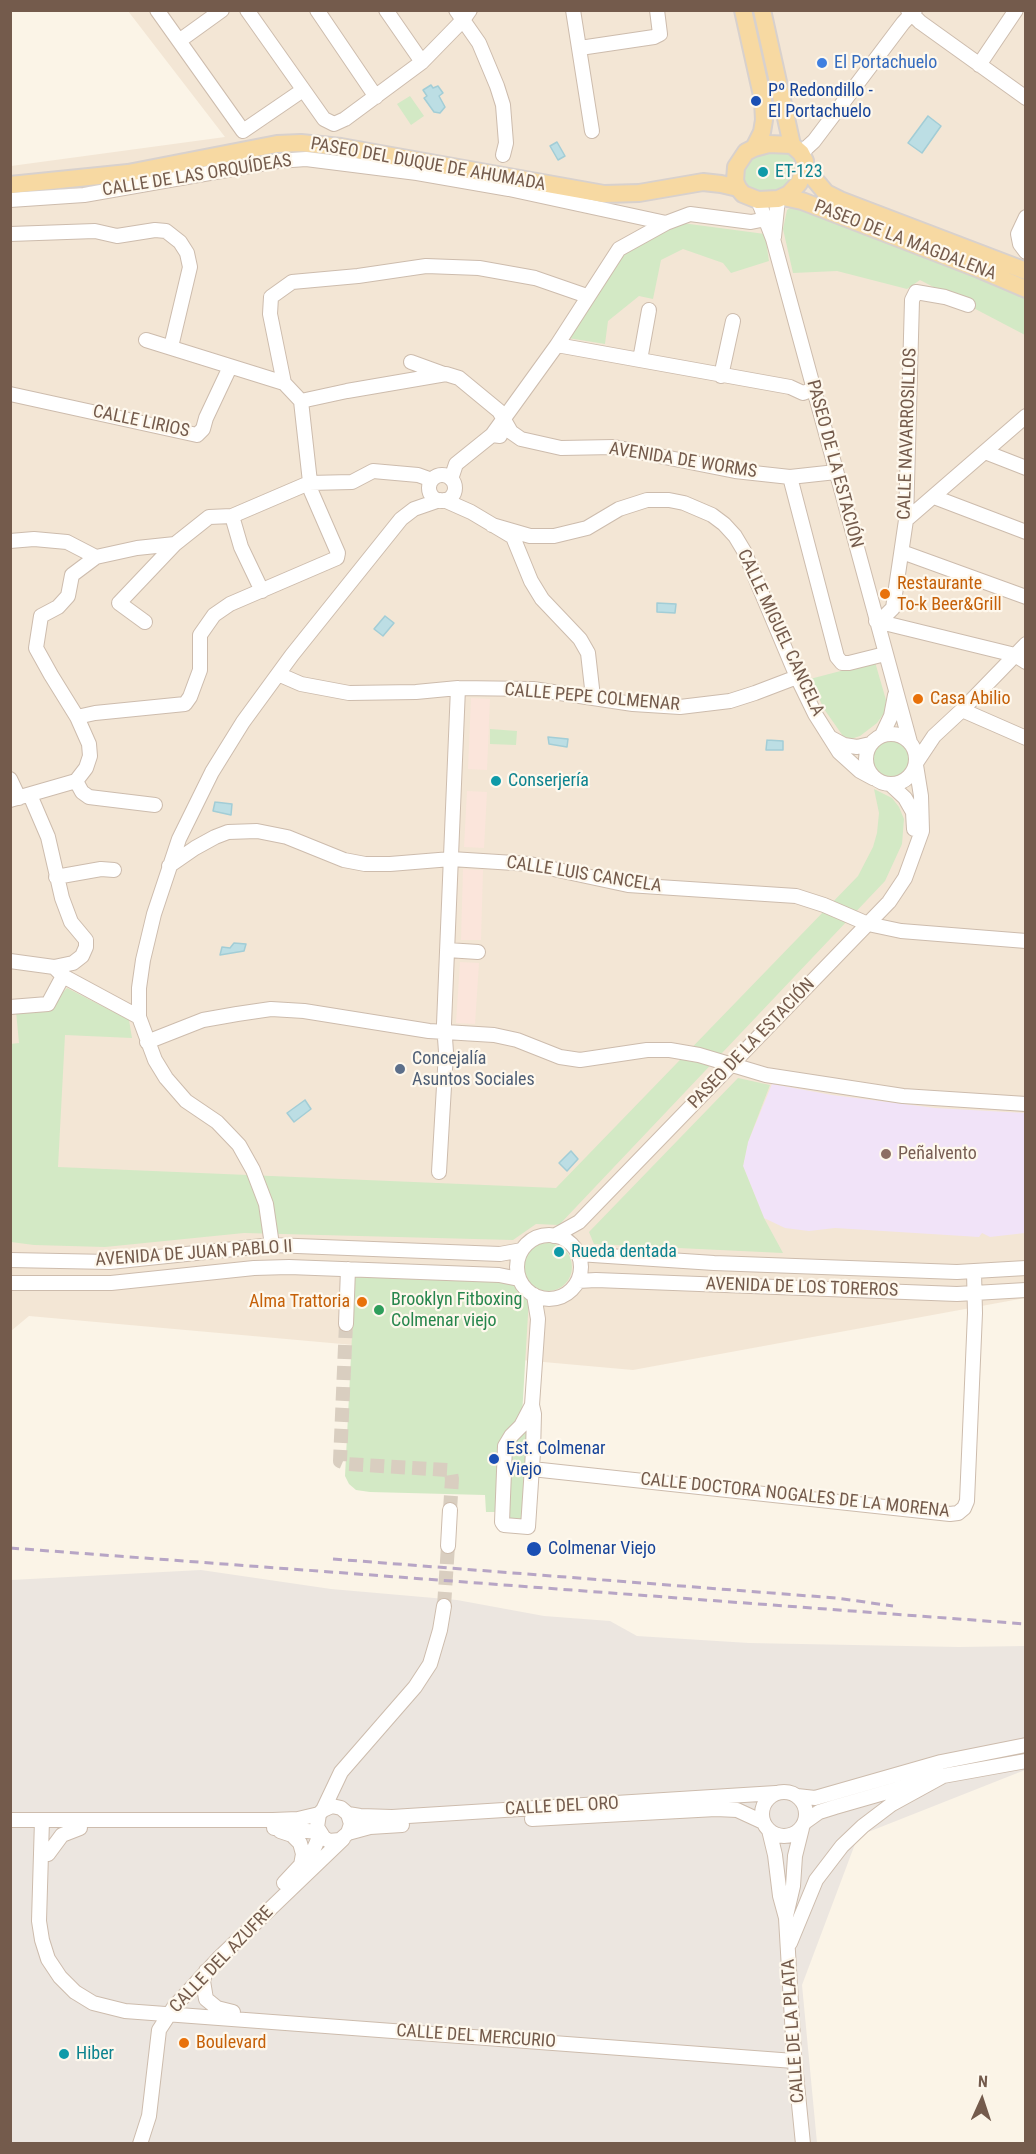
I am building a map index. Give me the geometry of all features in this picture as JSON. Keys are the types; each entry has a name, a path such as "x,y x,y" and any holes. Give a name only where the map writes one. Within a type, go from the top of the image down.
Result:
{"main road":[{"path":"743,10 763,100 765,120 754,148"},
{"path":"762,10 800,156 799,183 781,198 758,200 743,194 738,188 735,181 736,167 747,152 754,148 769,144 800,156"},
{"name":"PASEO DEL DUQUE DE AHUMADA","path":"10,184 128,173 277,144 301,143 341,147 604,194 639,193 703,183 738,188"},
{"name":"PASEO DE LA MAGDALENA","path":"800,156 826,193 840,200 1022,265"},
{"name":"PASEO DEL DUQUE DE AHUMADA","path":"703,183 736,167"},
{"name":"PASEO DE LA MAGDALENA","path":"781,198 802,201 1026,289"}],"street":[{"path":"157,10 243,131 303,90"},
{"path":"179,41 222,10"},
{"path":"247,10 324,119 334,124 345,119 422,62 463,14 479,43 497,86 502,105 506,143 503,155"},
{"path":"317,10 376,97"},
{"path":"386,10 422,62"},
{"path":"573,10 592,131"},
{"path":"580,48 654,37 660,34 657,10"},
{"path":"979,65 1016,10"},
{"path":"800,156 827,125 911,12 1026,98"},
{"name":"CALLE DE LAS ORQUÍDEAS","path":"10,200 84,195 278,161 306,159 417,173 509,189 666,223"},
{"name":"PASEO DE LA ESTACIÓN","path":"773,239 781,198"},
{"name":"PASEO DE LA ESTACIÓN","path":"758,200 773,239 798,331 801,388 824,426 911,743"},
{"path":"414,509 452,496 456,464 492,435 504,420 557,345 619,249 666,223 690,214 751,222 766,219"},
{"path":"1026,217 1018,234 1020,244 1026,252"},
{"path":"10,234 95,231 117,236 155,230 166,231 180,242 187,253 190,267 171,347"},
{"path":"284,383 270,314 271,297 292,282 358,276 426,266 479,268 535,278 587,296"},
{"name":"CALLE NAVARROSILLOS","path":"876,621 885,617 893,608 906,520 912,300 916,292 945,297 968,305"},
{"path":"640,360 649,309"},
{"path":"721,376 733,321"},
{"path":"77,717 95,713 185,704 200,670 200,635 214,615 230,604 337,558 338,553 309,483 301,401 284,383 146,340"},
{"path":"557,345 721,376 801,388"},
{"path":"411,362 459,378 499,411 511,432 521,439"},
{"name":"CALLE LIRIOS","path":"10,394 197,435 203,429 230,367"},
{"path":"301,401 446,374"},
{"path":"906,520 1026,416"},
{"name":"AVENIDA DE WORMS","path":"492,435 561,448 614,447 735,471 790,477 836,472"},
{"path":"984,452 1026,468"},
{"path":"145,622 119,603 175,544 209,517 232,516 309,483 352,482 373,471 418,475 431,485 433,496 442,500"},
{"path":"272,1245 266,1204 253,1170 239,1145 217,1122 186,1101 166,1078 147,1042 139,1017 138,998 143,960 154,914 179,839 212,772 243,722 278,674 401,519 424,500 431,485 441,475 453,483"},
{"path":"790,477 837,657 842,663 849,663 885,654"},
{"name":"CALLE MIGUEL CANCELA","path":"453,483 460,499 471,512"},
{"path":"934,497 1026,532"},
{"name":"CALLE MIGUEL CANCELA","path":"442,500 471,512 513,537 519,548"},
{"name":"CALLE MIGUEL CANCELA","path":"492,525 530,536 554,536 587,528 619,509 647,500 669,500 698,508 724,524 744,551 815,714 839,752 860,771 873,778"},
{"path":"232,516 241,547 262,591"},
{"path":"530,536 519,548 531,581 542,599 580,639 588,652 593,697"},
{"path":"10,541 34,539 67,542 96,556"},
{"path":"20,798 76,781 86,768 90,756 89,744 77,717 36,648 41,616 58,607 68,596 72,575 96,556 175,544"},
{"path":"902,552 1026,597"},
{"path":"876,621 1020,659"},
{"path":"916,764 916,756 911,743 894,733 882,735 870,744 865,758 873,778 890,784 906,780 916,764 934,735 1020,659 1026,644"},
{"name":"CALLE PEPE COLMENAR","path":"278,674 301,684 349,693 416,692 458,688 533,689 657,707 703,706 755,693 797,677"},
{"path":"439,1172 446,1052 444,1032 458,688"},
{"name":"PASEO DE LA ESTACIÓN","path":"882,735 891,716 895,688"},
{"path":"963,710 1026,738"},
{"path":"911,743 934,735"},
{"name":"CALLE MIGUEL CANCELA","path":"830,736 844,745 857,747 870,744"},
{"name":"PASEO DE LA ESTACIÓN","path":"555,1236 579,1222 889,903 905,878 922,831 921,796 916,764"},
{"path":"10,779 20,798 48,837 56,877 71,922 86,940 82,956 59,971 48,1004 10,1007"},
{"path":"76,781 82,792 89,797 155,805"},
{"name":"PASEO DE LA ESTACIÓN","path":"890,784 905,798 913,812 913,858"},
{"name":"CALLE LUIS CANCELA","path":"169,866 195,848 228,832 257,831 287,837 344,860 365,864 451,859 530,864 628,885 796,896 868,924 902,931 1026,940"},
{"path":"179,839 186,846 195,848"},
{"path":"56,877 101,869 114,870"},
{"path":"447,950 478,952"},
{"path":"10,961 59,971 139,1017"},
{"path":"120,1006 127,1005 138,998"},
{"path":"147,1042 204,1020 271,1010 304,1011 375,1024 494,1035 517,1040 560,1057 580,1060 648,1050 670,1050 699,1055 766,1075 903,1096 1026,1104"},
{"path":"576,1251 568,1242 555,1236 536,1238 522,1250 517,1261 519,1279 534,1295 548,1299 568,1293 578,1281 581,1271 576,1251 579,1222"},
{"name":"AVENIDA DE JUAN PABLO II","path":"10,1260 94,1262 272,1245 500,1254 522,1250"},
{"name":"AVENIDA DE LOS TOREROS","path":"576,1251 714,1263 974,1272 1026,1268"},
{"path":"94,1262 95,1283"},
{"name":"AVENIDA DE JUAN PABLO II","path":"10,1283 95,1283 254,1268 499,1275 519,1279"},
{"path":"346,1324 348,1269"},
{"name":"CALLE DOCTORA NOGALES DE LA MORENA","path":"532,1469 950,1514 958,1513 967,1501 974,1272"},
{"name":"AVENIDA DE LOS TOREROS","path":"578,1281 975,1294 1026,1290"},
{"path":"532,1405 505,1446 502,1522 504,1525 528,1527 534,1414 532,1405 538,1319 534,1295"},
{"path":"538,1319 548,1299"},
{"path":"503,1497 509,1504 519,1506 530,1499"},
{"path":"448,1546 450,1510"},
{"path":"332,1811 332,1790 341,1772 415,1687 430,1664 444,1606"},
{"path":"797,1796 814,1798 941,1762 1026,1745"},
{"path":"803,1825 805,1805 791,1792 776,1793 765,1802 762,1808 766,1826 774,1834 786,1836 792,1835 827,1810 944,1776 1026,1761"},
{"path":"788,1947 816,1880 842,1846 863,1826 892,1804 944,1776"},
{"name":"CALLE DEL ORO","path":"10,1828 45,1824 298,1819 332,1811 392,1817 776,1793"},
{"name":"CALLE DEL ORO","path":"346,1835 370,1827 716,1809 737,1810 766,1826"},
{"path":"332,1811 351,1824 346,1835 340,1840 329,1840 319,1833 316,1823 332,1811"},
{"name":"CALLE DEL ORO","path":"10,1820 80,1828 273,1828 319,1833"},
{"path":"45,1824 48,1854 47,1920 49,1938 55,1956 80,1986 96,1996 115,2002 166,2010"},
{"path":"45,1824 39,1921 48,1959 60,1977 75,1992 93,2003 114,2010 166,2010"},
{"name":"CALLE DE LA PLATA","path":"786,1918 793,1886 795,1856 803,1825"},
{"name":"CALLE DE LA PLATA","path":"766,1826 775,1855 780,1896 786,1918 794,2058 803,2144"},
{"path":"48,1854 62,1835 80,1828"},
{"path":"273,1828 292,1835 300,1843 303,1854 301,1865"},
{"name":"CALLE DEL AZUFRE","path":"132,2144 142,2115 150,2028 312,1853 319,1833"},
{"name":"CALLE DEL AZUFRE","path":"140,2144 149,2116 159,2030 166,2010 346,1835"},
{"path":"206,1971 203,1981 206,1999 217,2008 233,2012"},
{"name":"CALLE DEL MERCURIO","path":"166,2010 233,2012 794,2058"},
{"name":"CALLE DEL MERCURIO","path":"166,2010 794,2058"}],"shaded area":[{"path":"128,11 1025,11 1025,1298 633,1370 29,1316 11,1331 11,166 225,137"},
{"path":"471,698 490,699 487,770 468,769"},
{"path":"467,791 487,792 484,848 464,847"},
{"path":"463,869 483,870 481,940 461,940"},
{"path":"460,962 479,963 475,1024 456,1023"},
{"name":"Peñalvento","path":"772,1084 832,1095 935,1108 1025,1113 1025,1233 990,1237 982,1233 979,1237 835,1228 809,1231 785,1228 764,1218 743,1166 748,1142"},
{"path":"201,1570 331,1589 457,1600 544,1616 610,1621 637,1636 749,1643 1025,1646 1025,1770 858,1836 802,1985 817,2143 11,2144 11,1580"}],"green space":[{"path":"747,11 754,11 778,115 770,116"},
{"path":"410,96 424,116 411,125 397,104"},
{"path":"766,152 791,155 796,166 795,176 787,185 776,191 751,191 744,183 742,171 752,157"},
{"path":"794,206 1025,296 1025,335 920,280 907,289 837,271 793,273 783,229 787,210"},
{"path":"682,223 765,234 769,261 731,273 723,263 683,249 661,260 653,299 639,296 608,321 605,344 568,338 622,255"},
{"path":"875,662 886,700 884,713 877,723 860,736 851,739 843,736 824,709 810,679"},
{"path":"490,729 517,731 516,745 490,744"},
{"path":"891,739 905,744 910,758 905,772 891,777 877,772 872,758 877,744"},
{"path":"874,789 892,798 904,819 902,844 885,881 559,1225 536,1224 513,1240 244,1233 105,1247 11,1242 10,1044 19,1043 16,1011 47,1009 67,988 129,1020 132,1038 65,1035 58,1167 556,1188 858,876 873,847 877,833 879,813"},
{"path":"738,1078 770,1085 748,1142 743,1166 764,1218 783,1253 594,1244 589,1232"},
{"path":"543,1243 553,1243 565,1250 572,1262 572,1272 565,1284 553,1291 543,1291 528,1280 524,1272 524,1262 535,1247"},
{"path":"355,1276 512,1282 529,1298 522,1415 517,1422 498,1512 486,1512 485,1495 370,1492 356,1490 349,1484 345,1476"},
{"path":"530,1416 524,1522 512,1521 506,1514 507,1467 513,1443"}],"water":[{"path":"431,85 433,88 438,86 443,93 439,96 445,107 440,113 434,112 424,98 427,96 423,90"},
{"path":"928,116 941,126 922,153 908,143"},
{"path":"557,142 565,156 558,160 550,146"},
{"path":"657,603 676,604 675,613 657,612"},
{"path":"385,616 394,623 383,636 374,629"},
{"path":"548,737 568,739 567,747 549,744"},
{"path":"767,740 783,741 783,750 766,750"},
{"path":"215,802 232,804 231,815 213,811"},
{"path":"234,943 246,944 244,951 220,955 222,947 230,948"},
{"path":"305,1100 311,1109 294,1122 287,1113"},
{"path":"571,1151 578,1159 567,1171 559,1163"}],"tunnel":[{"path":"346,1324 340,1461 347,1464 448,1470 452,1479 450,1510"},
{"path":"444,1606 448,1546"}],"railway":[{"path":"10,1548 1026,1624"},
{"path":"333,1559 836,1598 893,1606"}],"place":[{"name":"El Portachuelo","path":"822,63"},
{"name":"Pº Redondillo - El Portachuelo","path":"756,101"},
{"name":"ET-123","path":"763,172"},
{"name":"Restaurante To-k Beer&Grill","path":"885,594"},
{"name":"Casa Abilio","path":"918,699"},
{"name":"Conserjería","path":"496,781"},
{"name":"Concejalía Asuntos Sociales","path":"400,1069"},
{"name":"Peñalvento","path":"886,1154"},
{"name":"Rueda dentada","path":"559,1252"},
{"name":"Alma Trattoria","path":"362,1302"},
{"name":"Brooklyn Fitboxing Colmenar viejo","path":"379,1310"},
{"name":"Est. Colmenar Viejo","path":"494,1459"},
{"name":"Colmenar Viejo","path":"534,1549"},
{"name":"Boulevard","path":"184,2043"},
{"name":"Hiber","path":"64,2054"}]}
